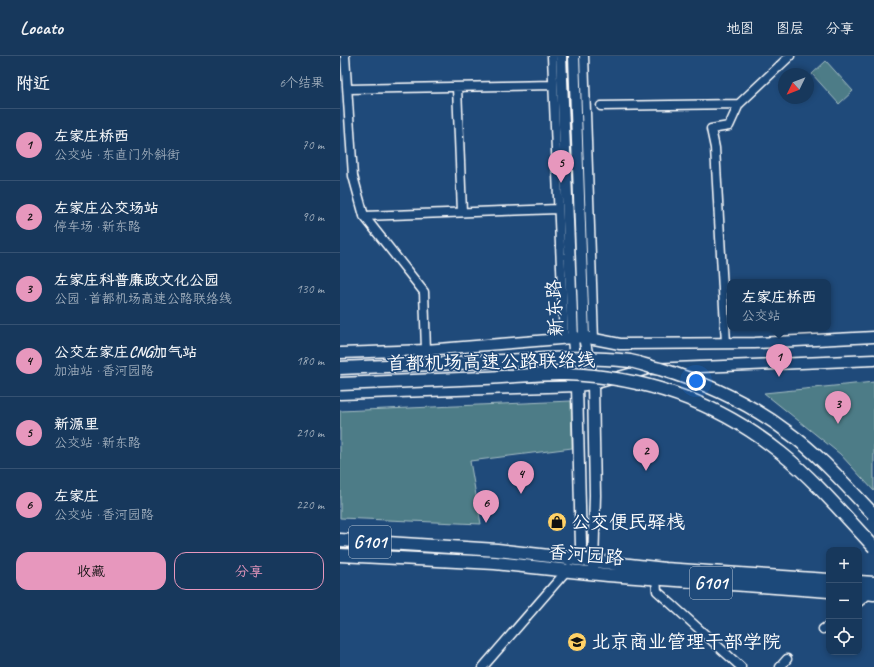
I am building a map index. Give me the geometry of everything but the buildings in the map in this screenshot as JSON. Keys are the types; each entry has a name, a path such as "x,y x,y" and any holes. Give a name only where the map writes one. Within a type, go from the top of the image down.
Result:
{"highway":[{"name":"首都机场高速公路联络线","path":"340,368 558,358 595,358 632,362 673,373 712,388 741,402 790,433 814,453 874,515"},
{"name":"首都机场高速公路联络线","path":"340,384 565,374 617,379 652,385 691,399 723,415 781,453 807,477 874,547"},
{"name":"香河园路","path":"340,540 496,550 665,569 826,580"},
{"name":"香河园路","path":"340,555 495,563 592,574 826,590"},
{"path":"860,583 869,591"}],"main road":[{"name":"新东路","path":"561,56 568,338 577,386 581,546 578,559"},
{"name":"新东路","path":"574,56 589,338 593,384"},
{"path":"340,353 426,350 568,338 589,338 620,344 726,343 874,337"},
{"path":"340,394 577,386 593,384 648,369 874,360"},
{"path":"592,574 595,495 593,384"}],"street":[{"path":"345,56 352,176 364,216 424,292 426,350"},
{"path":"552,56 558,208 568,338"},
{"path":"584,56 589,338"},
{"path":"726,343 715,148 711,129 729,126 739,104 790,56"},
{"path":"348,92 553,88"},
{"path":"457,90 462,212"},
{"path":"601,106 739,104"},
{"path":"364,216 558,208"},
{"path":"483,667 565,571 578,559"},
{"path":"656,579 657,591 741,667"},
{"path":"862,599 869,591"},
{"path":"780,667 787,659"}],"green space":[{"path":"826,61 853,91 839,104 814,76 814,72"},
{"path":"874,382 874,491 840,454 764,393"},
{"path":"571,401 572,448 470,461 481,524 340,518 340,411"}],"place":[{"name":"新源里","path":"561,183"},
{"name":"左家庄桥西","path":"779,377"},
{"name":"左家庄科普廉政文化公园","path":"838,424"},
{"name":"左家庄公交场站","path":"646,471"},
{"name":"公交左家庄CNG加气站","path":"521,494"},
{"name":"公交便民驿栈","path":"557,522"},
{"name":"左家庄","path":"486,523"},
{"name":"北京商业管理干部学院","path":"577,642"}]}
